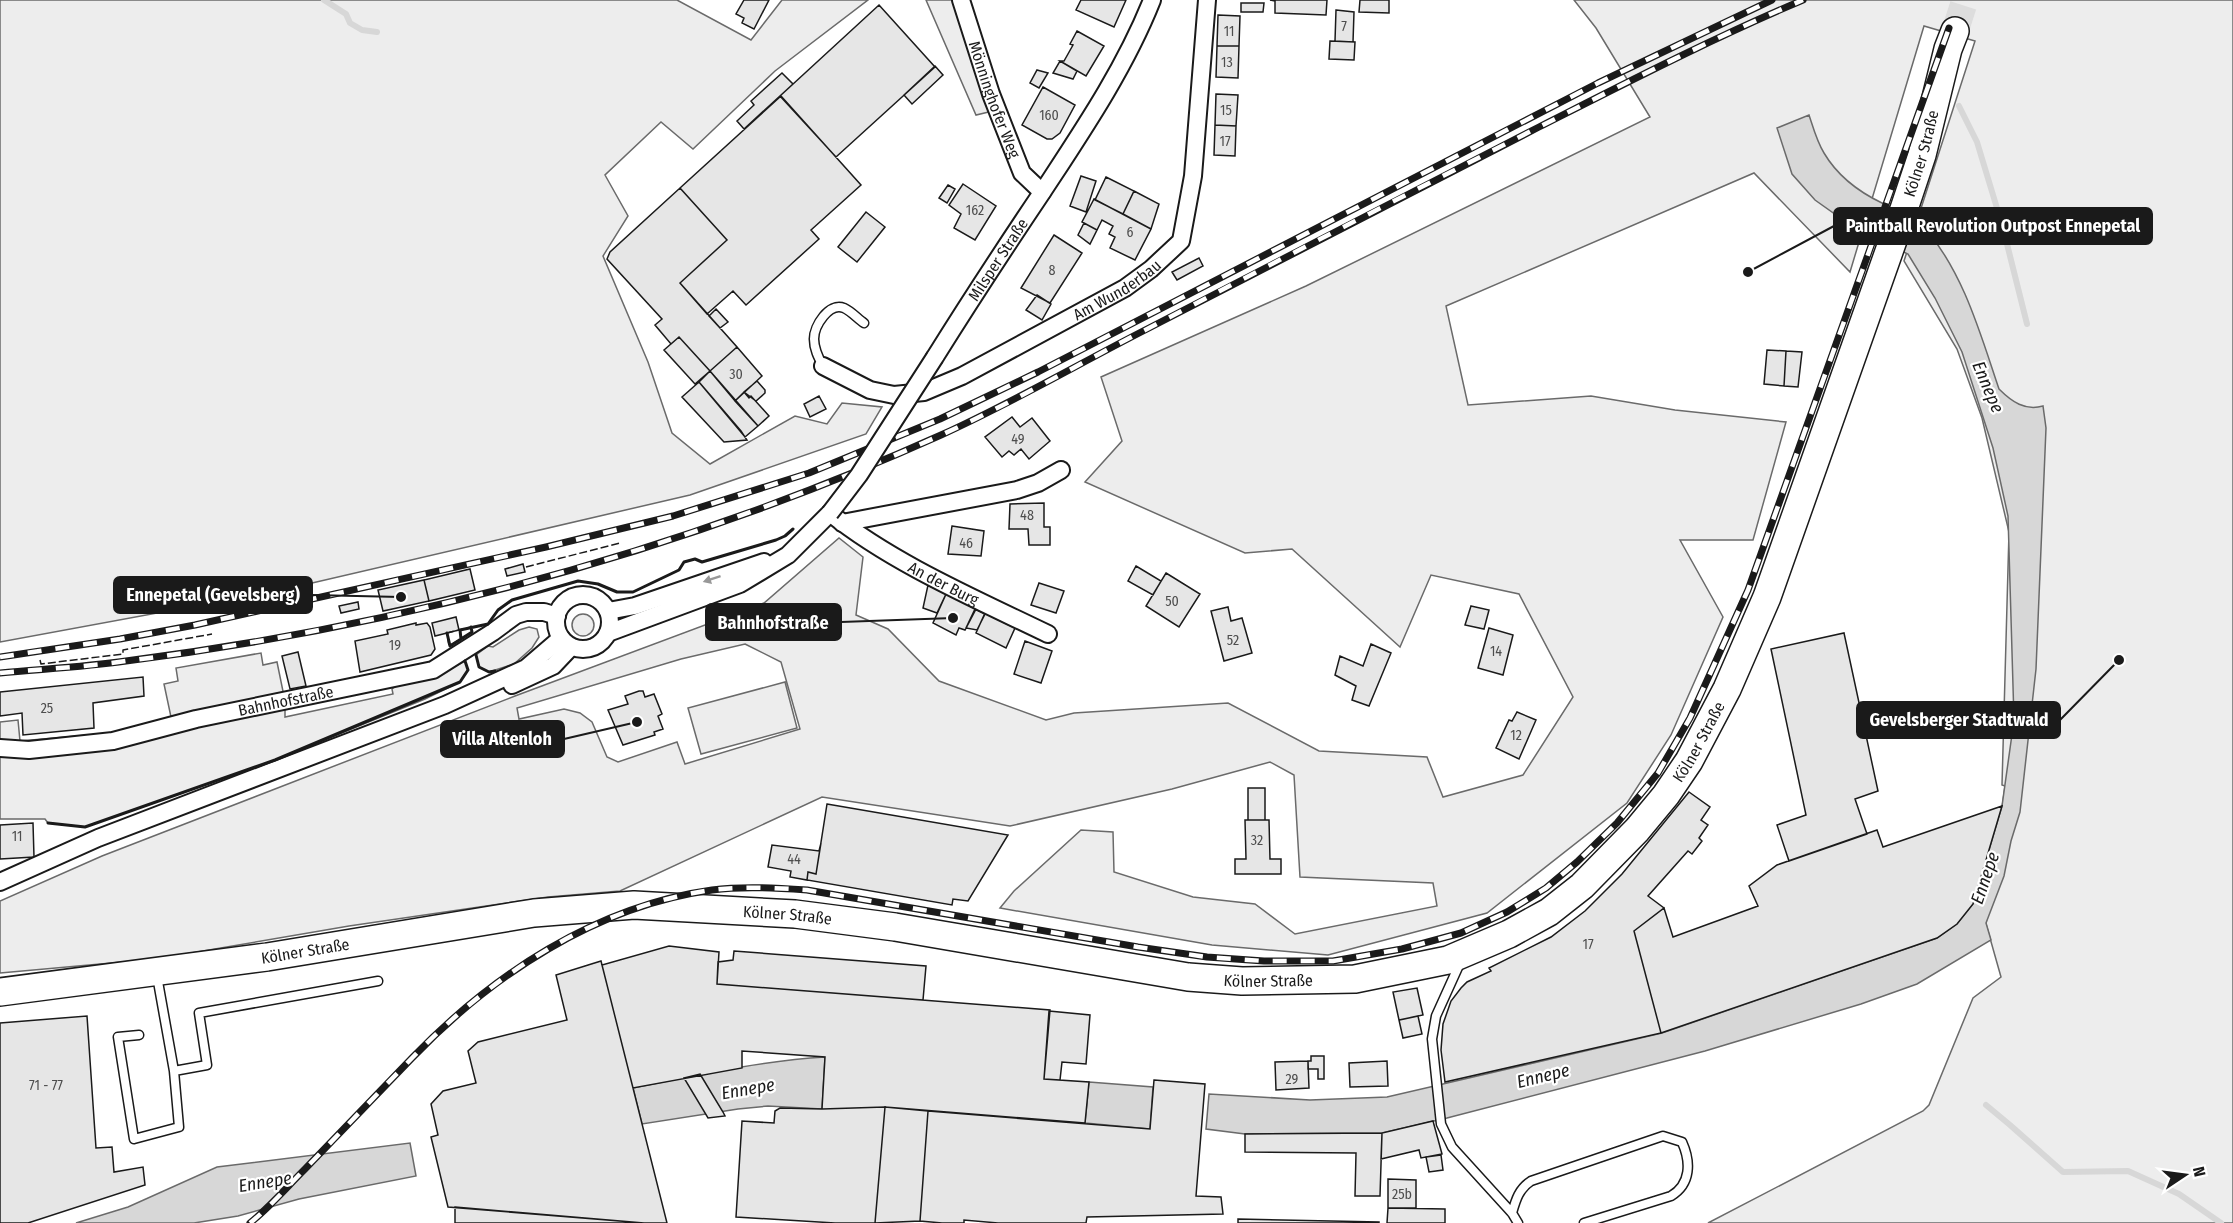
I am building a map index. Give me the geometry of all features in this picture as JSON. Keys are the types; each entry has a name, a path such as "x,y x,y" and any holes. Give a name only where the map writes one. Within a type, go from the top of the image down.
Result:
{"main road":[{"name":"Kölner Straße","path":"0,992 267,957 534,913 634,905 795,914 895,927 1188,977 1242,981 1355,980 1448,960 1509,934 1549,912 1582,886 1644,821 1666,795 1689,761 1727,689 1767,597 1904,209 1922,155 1948,49 1955,31"}],"street":[{"name":"Mönninghofer Weg","path":"961,0 991,94 1022,173 1042,192"},
{"name":"Milsper Straße","path":"836,518 859,475 934,357 1085,127 1120,67 1152,0"},
{"name":"Am Wunderbau","path":"823,366 870,390 894,395 924,392 963,376 1125,288 1151,269 1181,241 1193,176 1207,0"},
{"path":"608,633 740,584 788,555 836,518 1017,490 1038,483 1061,470"},
{"name":"An der Burg","path":"836,518 891,553 940,580 1048,634"},
{"path":"608,611 635,606 788,555"},
{"path":"581,595 597,599 608,611 610,626 608,633 603,640 588,649 566,643 556,624 557,616 565,602 581,595"},
{"name":"Bahnhofstraße","path":"0,748 29,750 113,741 196,719 433,670 516,615 526,612 544,612 557,616"},
{"path":"1,879 98,838 404,723 526,668 566,643"}],"lane":[{"path":"823,366 816,351 814,337 818,323 830,310 837,307 844,308 864,323"},
{"path":"1463,954 1436,1016 1432,1039 1441,1124 1452,1147 1512,1213 1518,1223"},
{"path":"139,1035 118,1037 134,1139 180,1126 174,1071 156,973"},
{"path":"174,1071 207,1065 199,1013 378,981"},
{"path":"1512,1213 1522,1186 1530,1180 1663,1136 1682,1142 1686,1152 1688,1178 1681,1190 1671,1196 1584,1223"}],"shaded area":[{"path":"0,0 677,0 751,40 782,0 868,0 775,71 693,149 661,122 605,175 628,216 603,256 648,362 672,433 710,464 795,416 827,424 842,403 882,407 866,434 690,495 282,590 0,642"},
{"path":"926,0 955,0 997,110 976,115"},
{"path":"1574,0 2233,0 2233,1223 1708,1223 1923,1111 1929,1105 1973,998 2001,977 1986,924 2005,786 2002,785 2009,532 1982,418 1957,349 1904,261 1975,41 1924,26 1850,272 1754,173 1446,306 1468,405 1591,396 1675,410 1786,422 1753,540 1680,540 1723,617 1671,735 1627,803 1487,913 1328,955 1212,945 1000,908 1014,891 1081,830 1113,832 1114,872 1193,897 1255,904 1295,934 1437,906 1433,883 1300,877 1294,775 1270,762 1172,789 1010,826 822,797 620,891 548,897 349,926 156,959 0,973 0,901 102,856 515,696 764,603 839,538 863,557 856,615 888,629 939,681 1046,720 1074,713 1228,703 1319,751 1427,757 1443,797 1523,775 1573,697 1519,594 1431,575 1400,647 1292,549 1245,553 1085,482 1122,441 1101,377 1306,286 1650,117 1596,28","holes":["745,644 781,662 800,729 685,764 677,742 618,762 607,757 592,722 580,713 564,709 519,719 517,708 681,659"]},
{"path":"583,614 591,617 594,625 591,633 583,636 575,633 572,625 575,617"},
{"path":"529,627 537,629 539,637 532,648 514,664 489,672 479,667 476,655 488,646 493,647 519,630"},
{"path":"261,653 263,665 277,662 285,701 285,717 393,694 392,689 396,686 435,677 465,661 468,670 460,682 425,699 275,760 85,827 48,823 45,819 0,819 0,722 18,720 20,741 111,733 171,717 164,684 178,681 176,668"},
{"path":"785,682 797,728 701,754 688,708"}],"water":[{"name":"Ennepe","path":"1809,115 1822,149 1842,176 1865,194 1916,220 1939,246 1961,284 1999,389 2019,404 2030,407 2043,406 2046,428 2036,669 2020,812 2004,876 1986,923 1991,940 1917,984 1861,1004 1705,1051 1447,1118 1382,1133 1245,1134 1206,1129 1209,1094 1310,1100 1387,1097 1662,1033 1937,938 1957,924 1973,904 2002,806 2014,720 2008,516 1993,448 1962,352 1935,298 1908,254 1856,229 1815,200 1792,174 1777,128"},
{"name":"Ennepe","path":"825,1057 822,1109 768,1106 642,1124 633,1088 753,1065"},
{"path":"1089,1082 1153,1087 1150,1129 1085,1123"},
{"name":"Ennepe","path":"410,1143 416,1176 299,1199 238,1216 194,1223 76,1223 128,1207 217,1167"}],"building":[{"path":"744,0 769,0 754,29 742,23 744,18 736,14"},
{"path":"1081,0 1126,0 1114,27 1076,10"},
{"path":"1270,0 1327,0 1326,15 1275,13 1275,1"},
{"path":"1360,0 1389,0 1389,13 1359,12"},
{"path":"1241,3 1264,3 1263,12 1241,12"},
{"path":"879,5 935,67 836,157 780,96"},
{"path":"1336,10 1354,12 1353,42 1335,41"},
{"path":"1218,15 1240,16 1239,46 1217,46"},
{"path":"1077,31 1104,46 1086,76 1060,61 1064,61 1073,45 1070,44"},
{"path":"1330,41 1355,42 1354,60 1329,59"},
{"path":"1217,46 1239,46 1238,78 1216,77"},
{"path":"1060,61 1077,71 1073,79 1053,73"},
{"path":"935,66 943,75 912,104 904,95"},
{"path":"1037,70 1048,73 1039,88 1030,83"},
{"path":"782,73 793,84 744,129 737,121 754,105 751,101"},
{"path":"1043,87 1075,105 1060,133 1052,139 1047,139 1022,125"},
{"path":"1216,94 1238,95 1236,126 1215,125"},
{"path":"781,96 861,185 811,230 819,239 746,305 733,291 707,314 680,283 727,240 680,188"},
{"path":"1215,125 1236,126 1235,156 1214,155"},
{"path":"1081,176 1096,181 1086,212 1070,206"},
{"path":"1106,177 1134,191 1123,214 1095,200"},
{"path":"963,184 996,206 975,240 954,228 961,214 949,205"},
{"path":"948,185 955,189 947,203 939,198"},
{"path":"680,188 727,240 680,283 737,347 710,371 679,337 671,344 655,325 662,319 607,259 610,252"},
{"path":"1134,191 1159,204 1151,229 1123,214"},
{"path":"1094,199 1151,229 1135,260 1110,248 1115,237 1109,234 1113,226 1102,220 1097,230 1082,222"},
{"path":"866,212 885,227 857,262 838,247"},
{"path":"1084,223 1097,230 1090,244 1078,235"},
{"path":"1054,235 1082,253 1050,303 1021,288"},
{"path":"1199,258 1203,266 1177,280 1172,272"},
{"path":"1037,295 1051,304 1042,320 1026,310"},
{"path":"716,309 728,322 720,328 709,316"},
{"path":"679,337 710,371 695,384 664,350"},
{"path":"737,347 762,376 735,401 710,371"},
{"path":"1767,350 1786,351 1784,386 1764,384"},
{"path":"1786,351 1802,352 1798,387 1784,386"},
{"path":"710,371 758,426 745,437 699,382"},
{"path":"757,381 765,393 756,401 744,392"},
{"path":"699,382 747,440 724,442 682,397"},
{"path":"744,392 749,398 751,396 769,416 758,426 735,401"},
{"path":"819,396 826,409 810,417 804,404"},
{"path":"1012,417 1020,427 1032,418 1050,441 1029,459 1021,449 1014,455 1009,451 1002,457 985,437"},
{"path":"1044,503 1044,527 1050,527 1050,545 1029,545 1028,529 1009,529 1010,504"},
{"path":"952,526 984,531 981,556 948,554"},
{"path":"523,564 525,572 507,576 505,569"},
{"path":"1136,566 1161,581 1153,595 1128,581"},
{"path":"470,569 475,590 429,601 424,580"},
{"path":"1166,573 1200,594 1179,627 1146,606"},
{"path":"424,580 429,601 383,611 378,590"},
{"path":"1039,583 1064,591 1056,613 1031,605"},
{"path":"928,585 946,594 937,613 923,608"},
{"path":"947,592 977,607 965,630 959,628 956,635 933,623"},
{"path":"358,602 359,609 341,613 339,606"},
{"path":"1471,606 1489,610 1484,629 1465,625"},
{"path":"1228,607 1231,621 1242,618 1252,653 1224,661 1211,611"},
{"path":"975,609 985,614 977,630 966,628"},
{"path":"985,613 1015,628 1006,648 976,633"},
{"path":"456,617 459,630 435,636 432,623"},
{"path":"416,623 416,625 427,623 430,627 435,649 431,655 360,672 355,641 388,634 387,630"},
{"path":"1489,628 1513,635 1503,675 1478,668"},
{"path":"1844,633 1878,791 1855,799 1867,834 1789,861 1777,825 1806,815 1771,649"},
{"path":"1025,641 1052,651 1041,683 1014,674"},
{"path":"1371,644 1391,653 1369,706 1352,700 1356,686 1335,675 1340,656 1363,666"},
{"path":"298,652 306,686 290,689 282,656"},
{"path":"143,677 144,696 93,703 94,728 23,735 22,713 0,716 0,692"},
{"path":"643,691 645,697 654,694 662,714 658,716 663,729 654,732 655,735 623,745 608,710 628,704 625,696"},
{"path":"1517,712 1536,720 1519,759 1496,748 1509,720 1512,721"},
{"path":"1248,788 1265,788 1265,820 1248,820"},
{"path":"1689,792 1710,807 1701,820 1708,825 1699,838 1702,841 1692,854 1688,851 1648,896 1664,908 1634,931 1661,1033 1445,1082 1441,1050 1443,1024 1451,1001 1461,988 1467,982 1491,971 1489,968 1551,937 1585,911 1622,874"},
{"path":"827,804 1008,835 968,901 953,899 952,905 807,880 808,872 816,874"},
{"path":"2002,806 1973,904 1957,924 1937,938 1661,1033 1634,931 1664,908 1673,937 1758,906 1749,886 1777,865 1877,830 1883,847"},
{"path":"1245,820 1269,820 1270,859 1281,859 1281,874 1235,874 1235,859 1246,859"},
{"path":"33,823 34,857 0,859 0,825"},
{"path":"821,843 816,874 808,872 807,880 790,877 791,871 768,867 772,845 819,851"},
{"path":"669,946 719,952 717,984 1050,1010 1044,1079 1089,1082 1085,1123 885,1107 822,1109 825,1057 742,1051 742,1068 633,1088 602,965"},
{"path":"734,951 926,966 923,1000 717,984 718,962 733,960"},
{"path":"601,961 667,1223 448,1207 431,1137 438,1135 431,1104 443,1091 476,1083 468,1051 478,1042 567,1020 556,975"},
{"path":"1417,988 1423,1015 1399,1020 1393,992"},
{"path":"1049,1011 1090,1015 1086,1064 1062,1062 1060,1080 1044,1079"},
{"path":"87,1016 96,1148 112,1147 114,1172 143,1167 145,1185 28,1223 0,1223 0,1023"},
{"path":"1418,1016 1422,1034 1403,1038 1399,1020"},
{"path":"1311,1056 1324,1056 1324,1079 1318,1079 1318,1069 1308,1069"},
{"path":"1308,1061 1309,1088 1276,1090 1275,1062"},
{"path":"1387,1061 1388,1086 1350,1087 1349,1063"},
{"path":"700,1074 725,1116 708,1118 684,1078"},
{"path":"1154,1080 1205,1084 1196,1196 1221,1197 1223,1214 1087,1217 1086,1223 920,1221 928,1111 1150,1129"},
{"path":"885,1107 875,1223 736,1217 742,1121 774,1123 775,1111 780,1108"},
{"path":"885,1107 928,1111 920,1221 875,1223"},
{"path":"1433,1121 1442,1154 1421,1158 1419,1150 1381,1159 1382,1133"},
{"path":"1382,1133 1380,1196 1355,1196 1356,1153 1245,1152 1245,1134"},
{"path":"1441,1155 1443,1170 1429,1172 1426,1157"},
{"path":"1388,1179 1416,1180 1416,1208 1388,1208"},
{"path":"455,1207 644,1223 455,1223"},
{"path":"1388,1208 1445,1209 1445,1223 1387,1223"},
{"path":"1238,1219 1379,1222 1379,1223 1238,1223"}],"waterway":[{"path":"324,0 346,14 350,23 362,30 377,32"},
{"path":"1959,106 1977,142 2003,228 2027,324"},
{"path":"1986,1105 2063,1172 2128,1171 2179,1194 2221,1223"}],"tunnel":[{"path":"1955,31 1965,0"}],"railway":[{"path":"0,657 195,625 546,547 673,516 809,473 940,419 1038,372 1598,83 1772,0"},
{"path":"0,673 126,661 231,646 336,627 542,578 644,548 744,514 843,477 967,423 1604,94 1703,45 1803,0"},
{"path":"250,1223 412,1058 476,999 548,949 587,928 627,911 669,898 736,888 807,890 1207,957 1264,961 1333,961 1402,949 1461,933 1507,912 1546,888 1617,823 1658,773 1690,718 1748,590 1949,28"}],"fence":[{"path":"526,567 620,543"},
{"path":"471,627 472,632 449,646 447,633 471,627"},
{"path":"40,660 41,664 123,654 123,650 212,634"}],"wall":[{"path":"471,627 472,632 461,639 460,630 488,624 498,610 512,600 578,581 598,584 617,592 633,592 679,570 684,562 695,559 702,562 776,540 793,529"},
{"path":"447,633 450,646 461,639"},
{"path":"476,655 479,667 489,672 495,671"},
{"path":"48,823 85,827 275,760 460,682 468,670 465,661"}],"place":[{"name":"Paintball Revolution Outpost Ennepetal","path":"1748,272"},
{"name":"Ennepetal (Gevelsberg)","path":"401,597"},
{"name":"Bahnhofstraße","path":"953,618"},
{"name":"Gevelsberger Stadtwald","path":"2119,660"},
{"name":"Villa Altenloh","path":"637,722"}]}
